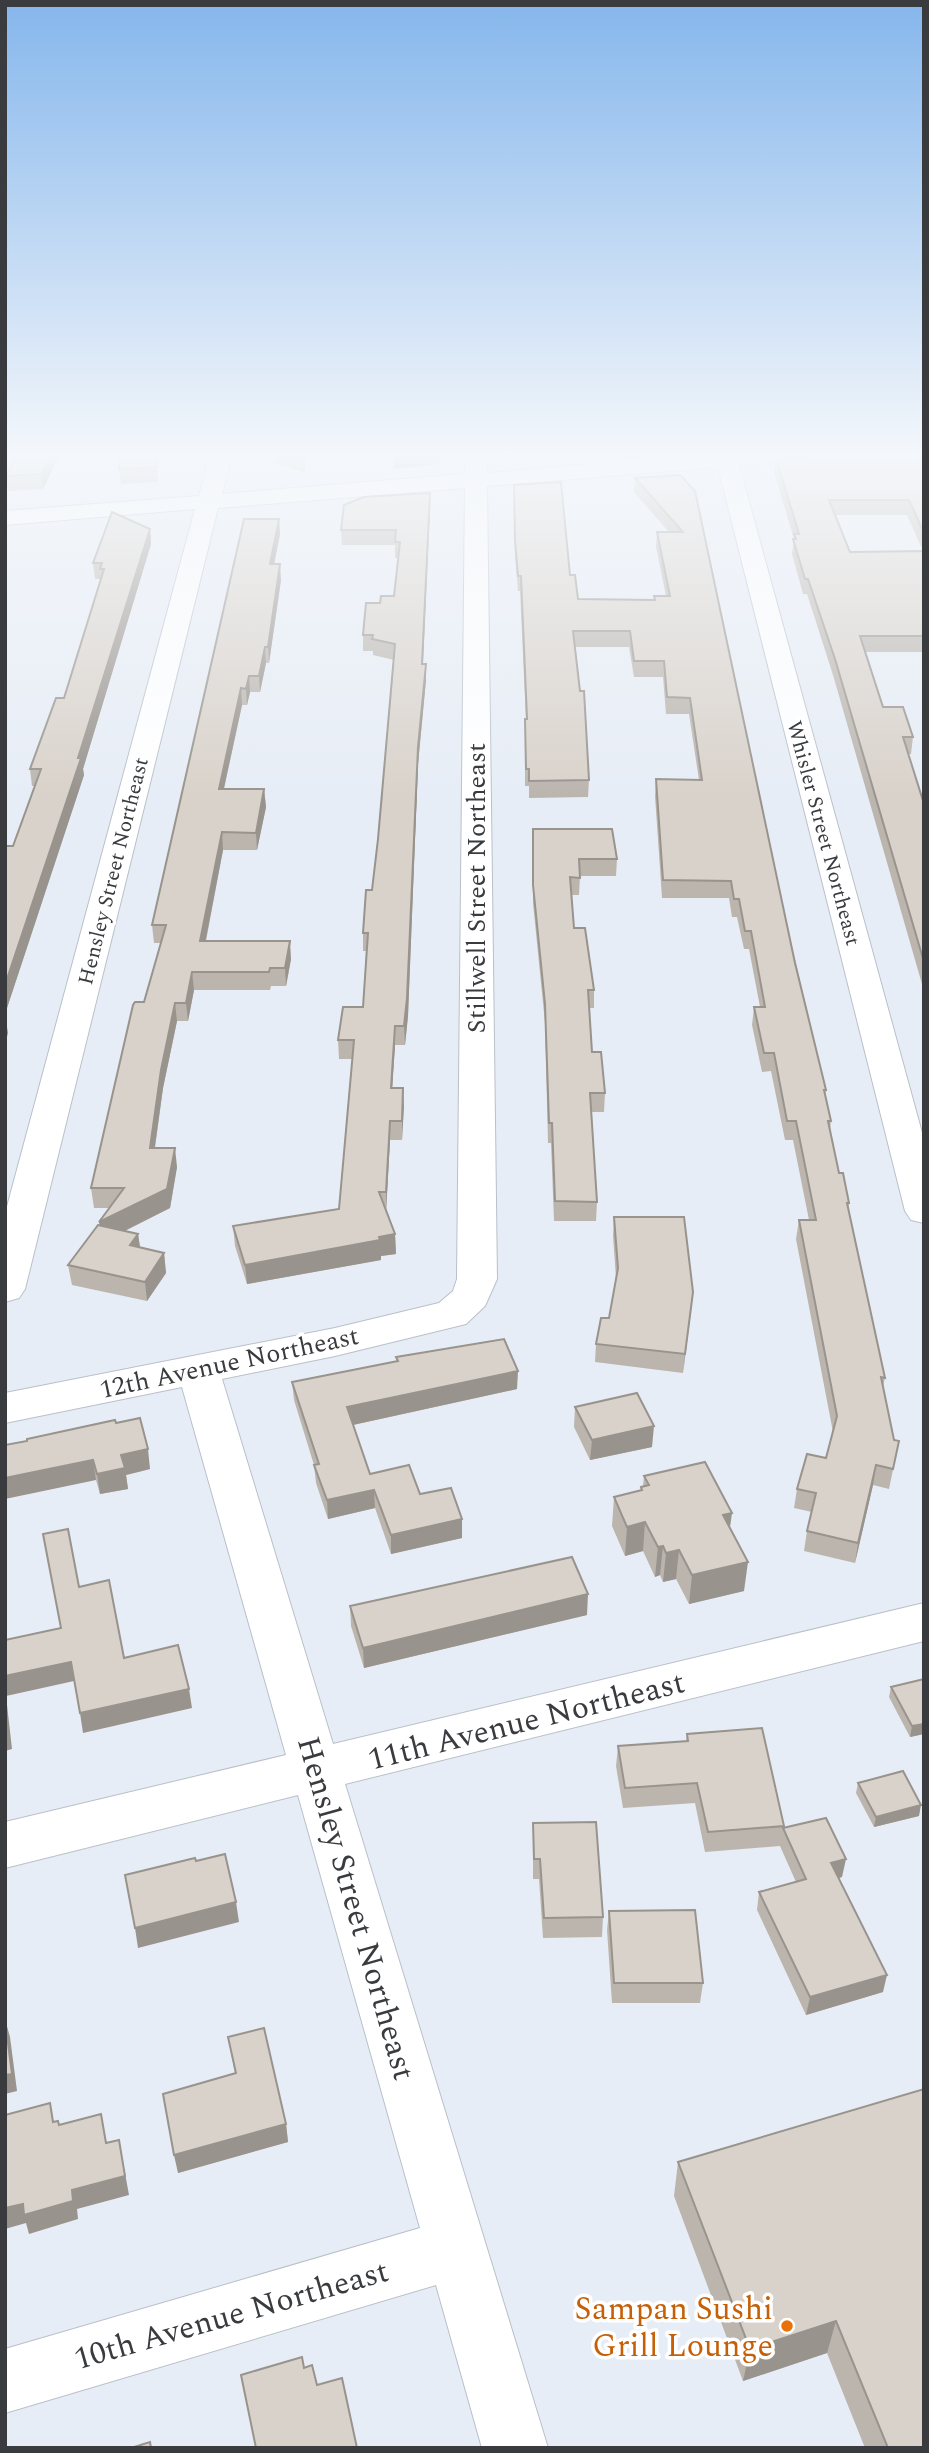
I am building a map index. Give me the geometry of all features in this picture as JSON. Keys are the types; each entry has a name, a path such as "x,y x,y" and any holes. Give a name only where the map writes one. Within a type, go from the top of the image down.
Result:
{"street":[{"name":"Hensley Street Northeast","path":"5,1289 191,568"},
{"name":"Stillwell Street Northeast","path":"453,1314 471,1297 477,1279 476,568"},
{"name":"Whisler Street Northeast","path":"755,568 924,1211"},
{"name":"12th Avenue Northeast","path":"5,1408 335,1342 453,1314"},
{"name":"Hensley Street Northeast","path":"198,1369 515,2448"},
{"name":"11th Avenue Northeast","path":"5,1845 924,1622"},
{"name":"10th Avenue Northeast","path":"5,2381 457,2248"}],"building":[{"path":"138,568 78,758 81,758 5,985 5,846 13,846 41,769 30,769 56,698 64,698 104,569 100,569"},
{"path":"233,568 279,568 268,647 265,647 259,676 249,676 246,689 241,688 219,789 264,789 256,833 222,832 200,941 290,941 285,968 270,968 269,972 192,972 186,1003 175,1003 161,1070 150,1148 175,1148 167,1189 99,1222 124,1188 91,1188 133,1005 135,1002 144,1002 166,925 152,925"},
{"path":"397,568 426,568 422,664 426,664 418,747 407,998 404,1026 395,1026 391,1088 403,1088 402,1121 390,1121 386,1192 379,1192 395,1234 379,1237 380,1240 245,1265 233,1226 339,1209 354,1040 338,1040 343,1007 363,1007 368,933 363,933 366,890 372,890 395,644 372,639 373,635 363,635 366,603 380,603 381,596 394,596"},
{"path":"517,568 569,568 570,575 575,575 578,599 655,600 654,596 670,596 664,568 711,568 795,963 826,1090 831,1121 828,1121 839,1173 843,1173 847,1203 885,1378 881,1377 894,1440 899,1441 893,1469 876,1465 858,1543 807,1531 816,1493 797,1489 807,1454 826,1458 837,1416 799,1220 816,1220 796,1121 787,1121 774,1053 764,1053 754,1007 765,1007 751,931 745,931 739,899 734,899 731,881 663,880 656,779 702,780 690,698 667,697 664,661 634,661 630,631 573,631 580,691 584,691 589,780 529,781 529,769 526,769 527,719 521,576 518,576"},
{"path":"802,568 924,568 924,636 860,636 883,707 903,707 913,737 903,737 924,804 924,962 835,659 808,579 805,579"},
{"path":"533,829 612,829 617,859 579,859 580,878 570,877 574,928 585,928 594,990 588,990 592,1052 601,1052 605,1093 590,1093 597,1202 555,1201 545,1004 533,885"},
{"path":"614,1217 684,1217 693,1292 685,1354 596,1344 601,1318 609,1318 618,1268"},
{"path":"98,1225 138,1234 130,1245 164,1253 145,1282 68,1265"},
{"path":"504,1339 518,1371 347,1407 370,1474 409,1465 420,1494 451,1488 462,1519 391,1535 374,1490 327,1500 314,1465 319,1464 292,1382 398,1361 396,1357"},
{"path":"637,1393 654,1426 592,1440 575,1407"},
{"path":"140,1418 148,1449 121,1455 125,1468 97,1474 93,1460 5,1478 5,1445 115,1420 116,1423"},
{"path":"705,1462 732,1513 723,1515 748,1562 692,1575 679,1550 666,1553 663,1546 658,1547 645,1522 627,1527 614,1497 642,1490 641,1487 649,1485 644,1476"},
{"path":"68,1529 79,1587 109,1580 124,1658 178,1645 189,1689 80,1713 71,1662 5,1676 5,1640 61,1628 43,1534"},
{"path":"572,1557 588,1594 363,1648 350,1606"},
{"path":"924,1679 924,1724 912,1726 891,1687"},
{"path":"5,1709 8,1730 5,1730"},
{"path":"762,1728 784,1826 708,1832 697,1783 625,1788 618,1746 688,1741 687,1734"},
{"path":"903,1771 921,1805 876,1817 858,1783"},
{"path":"826,1818 846,1859 831,1863 887,1975 810,1997 759,1892 806,1879 783,1828"},
{"path":"596,1822 603,1917 544,1918 540,1859 534,1859 533,1823"},
{"path":"225,1854 236,1902 135,1928 125,1875 195,1858 196,1861"},
{"path":"695,1910 703,1983 614,1983 609,1911"},
{"path":"5,2020 12,2074 5,2075"},
{"path":"264,2028 286,2124 174,2155 163,2094 236,2073 228,2037"},
{"path":"924,2089 924,2448 888,2448 836,2321 750,2349 678,2162"},
{"path":"50,2103 53,2122 58,2121 59,2125 101,2114 106,2143 119,2140 125,2176 72,2190 73,2201 24,2215 23,2204 5,2208 5,2115"},
{"path":"302,2357 304,2368 312,2365 317,2385 342,2378 357,2448 256,2448 241,2375"},
{"path":"150,2442 151,2448 131,2448"}],"place":[{"name":"Sampan Sushi Grill Lounge","path":"787,2326"}]}
